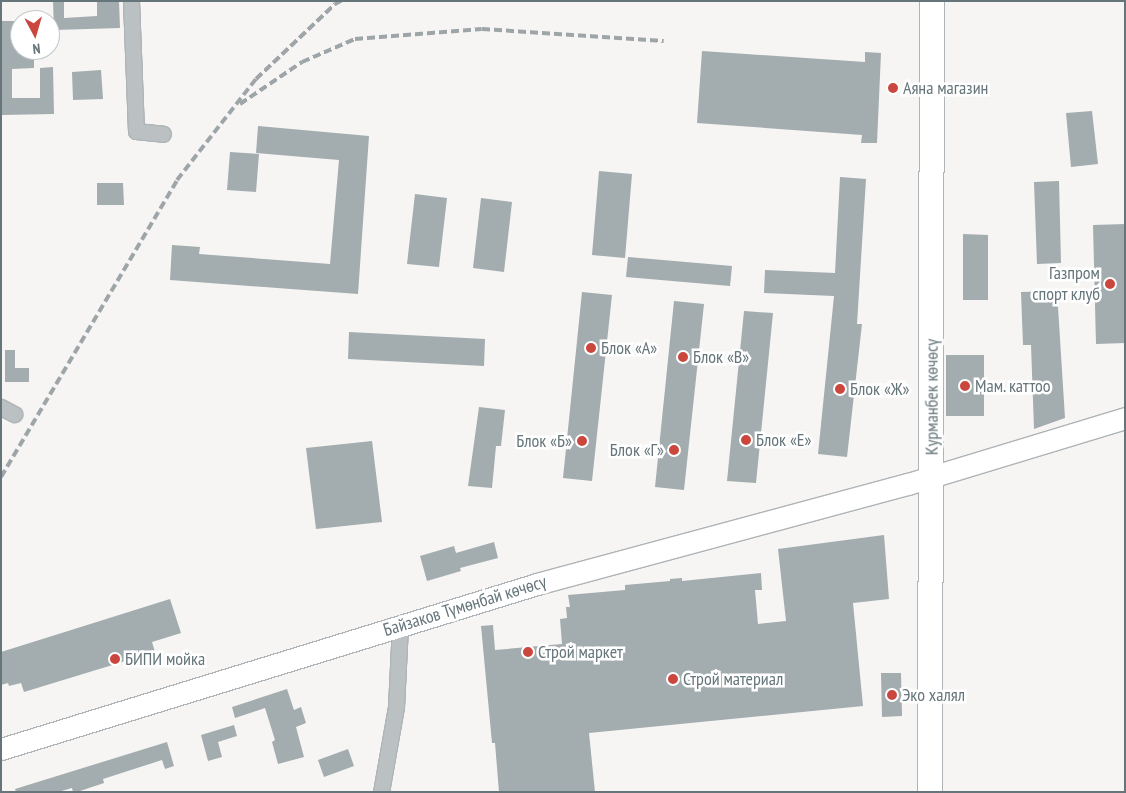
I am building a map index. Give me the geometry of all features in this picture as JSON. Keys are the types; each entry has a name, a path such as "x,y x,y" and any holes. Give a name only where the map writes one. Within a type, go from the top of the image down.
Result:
{"main road":[{"name":"Курманбек көчөсү","path":"930,792 932,1"},
{"name":"Байзаков Түмөнбай көчөсү","path":"1,749 555,579 932,477 1125,418"}],"street":[{"path":"132,1 136,131 163,134"},
{"path":"381,792 396,707 400,625"}],"building":[{"path":"53,1 64,1 64,18 97,16 97,1 119,1 120,28 60,30 60,10 53,10"},
{"path":"1,21 10,21 10,60 34,60 34,68 12,69 12,98 40,98 40,68 53,67 54,114 2,115"},
{"path":"702,51 865,62 865,52 881,53 877,143 861,143 862,135 697,123"},
{"path":"101,70 103,99 73,100 72,72"},
{"path":"1092,111 1098,164 1071,167 1066,113"},
{"path":"258,126 369,136 358,294 170,280 172,245 200,247 199,254 330,264 339,160 256,153"},
{"path":"230,152 259,154 256,192 227,190"},
{"path":"599,171 632,174 625,258 592,255"},
{"path":"840,177 866,179 857,324 862,324 847,457 818,454 834,296 764,293 765,270 835,273"},
{"path":"1059,181 1061,263 1037,264 1034,182"},
{"path":"97,183 123,183 124,205 97,205"},
{"path":"415,194 447,198 439,267 407,264"},
{"path":"481,198 512,202 504,272 473,268"},
{"name":"Газпром спорт клуб","path":"1125,224 1125,343 1096,344 1093,225"},
{"path":"963,234 988,235 988,300 963,300"},
{"path":"628,257 732,266 730,286 626,277"},
{"path":"1057,291 1065,418 1034,429 1031,345 1023,345 1021,292"},
{"path":"582,292 612,295 592,481 563,478"},
{"path":"674,301 704,304 684,490 655,487"},
{"path":"744,311 773,313 756,483 727,481"},
{"path":"349,332 485,339 484,366 348,359"},
{"path":"5,350 15,350 15,368 29,368 29,382 5,382"},
{"name":"Мам. каттоо","path":"946,355 984,355 984,416 946,416"},
{"path":"479,407 505,410 501,446 496,446 492,488 468,486"},
{"path":"372,441 382,522 316,529 306,448"},
{"name":"Строй материал","path":"884,535 889,599 853,603 863,706 589,733 595,792 499,792 495,743 492,743 481,626 493,625 495,650 562,644 560,619 567,618 566,607 570,607 568,595 625,590 625,585 670,581 670,579 682,578 682,581 761,573 762,590 755,590 758,624 786,621 778,549"},
{"path":"494,542 498,558 460,568 461,571 427,581 420,556 454,546 456,553"},
{"path":"170,599 181,633 152,642 155,652 24,692 21,683 9,686 8,683 1,685 1,652"},
{"name":"Эко халял","path":"881,673 901,673 902,716 882,717"},
{"path":"287,689 294,710 301,707 306,723 296,727 304,757 278,764 272,742 275,740 265,708 235,718 232,707"},
{"path":"234,725 237,736 218,742 222,757 208,761 201,735"},
{"path":"167,742 174,766 165,769 162,760 103,779 104,783 77,792 73,792 72,788 58,792 16,792 15,789"},
{"path":"348,749 354,766 324,777 318,760"}],"railway":[{"path":"1,477 177,180 256,79 335,4 341,1"},
{"path":"240,104 302,62 355,39 482,29 664,41"}],"place":[{"name":"Аяна магазин","path":"893,88"},
{"name":"Газпром спорт клуб","path":"1110,284"},
{"name":"Блок «А»","path":"591,348"},
{"name":"Блок «В»","path":"683,357"},
{"name":"Мам. каттоо","path":"965,386"},
{"name":"Блок «Ж»","path":"840,389"},
{"name":"Блок «Е»","path":"746,440"},
{"name":"Блок «Б»","path":"582,441"},
{"name":"Блок «Г»","path":"674,450"},
{"name":"Строй маркет","path":"528,652"},
{"name":"БИПИ мойка","path":"115,659"},
{"name":"Строй материал","path":"673,679"},
{"name":"Эко халял","path":"892,695"}]}
